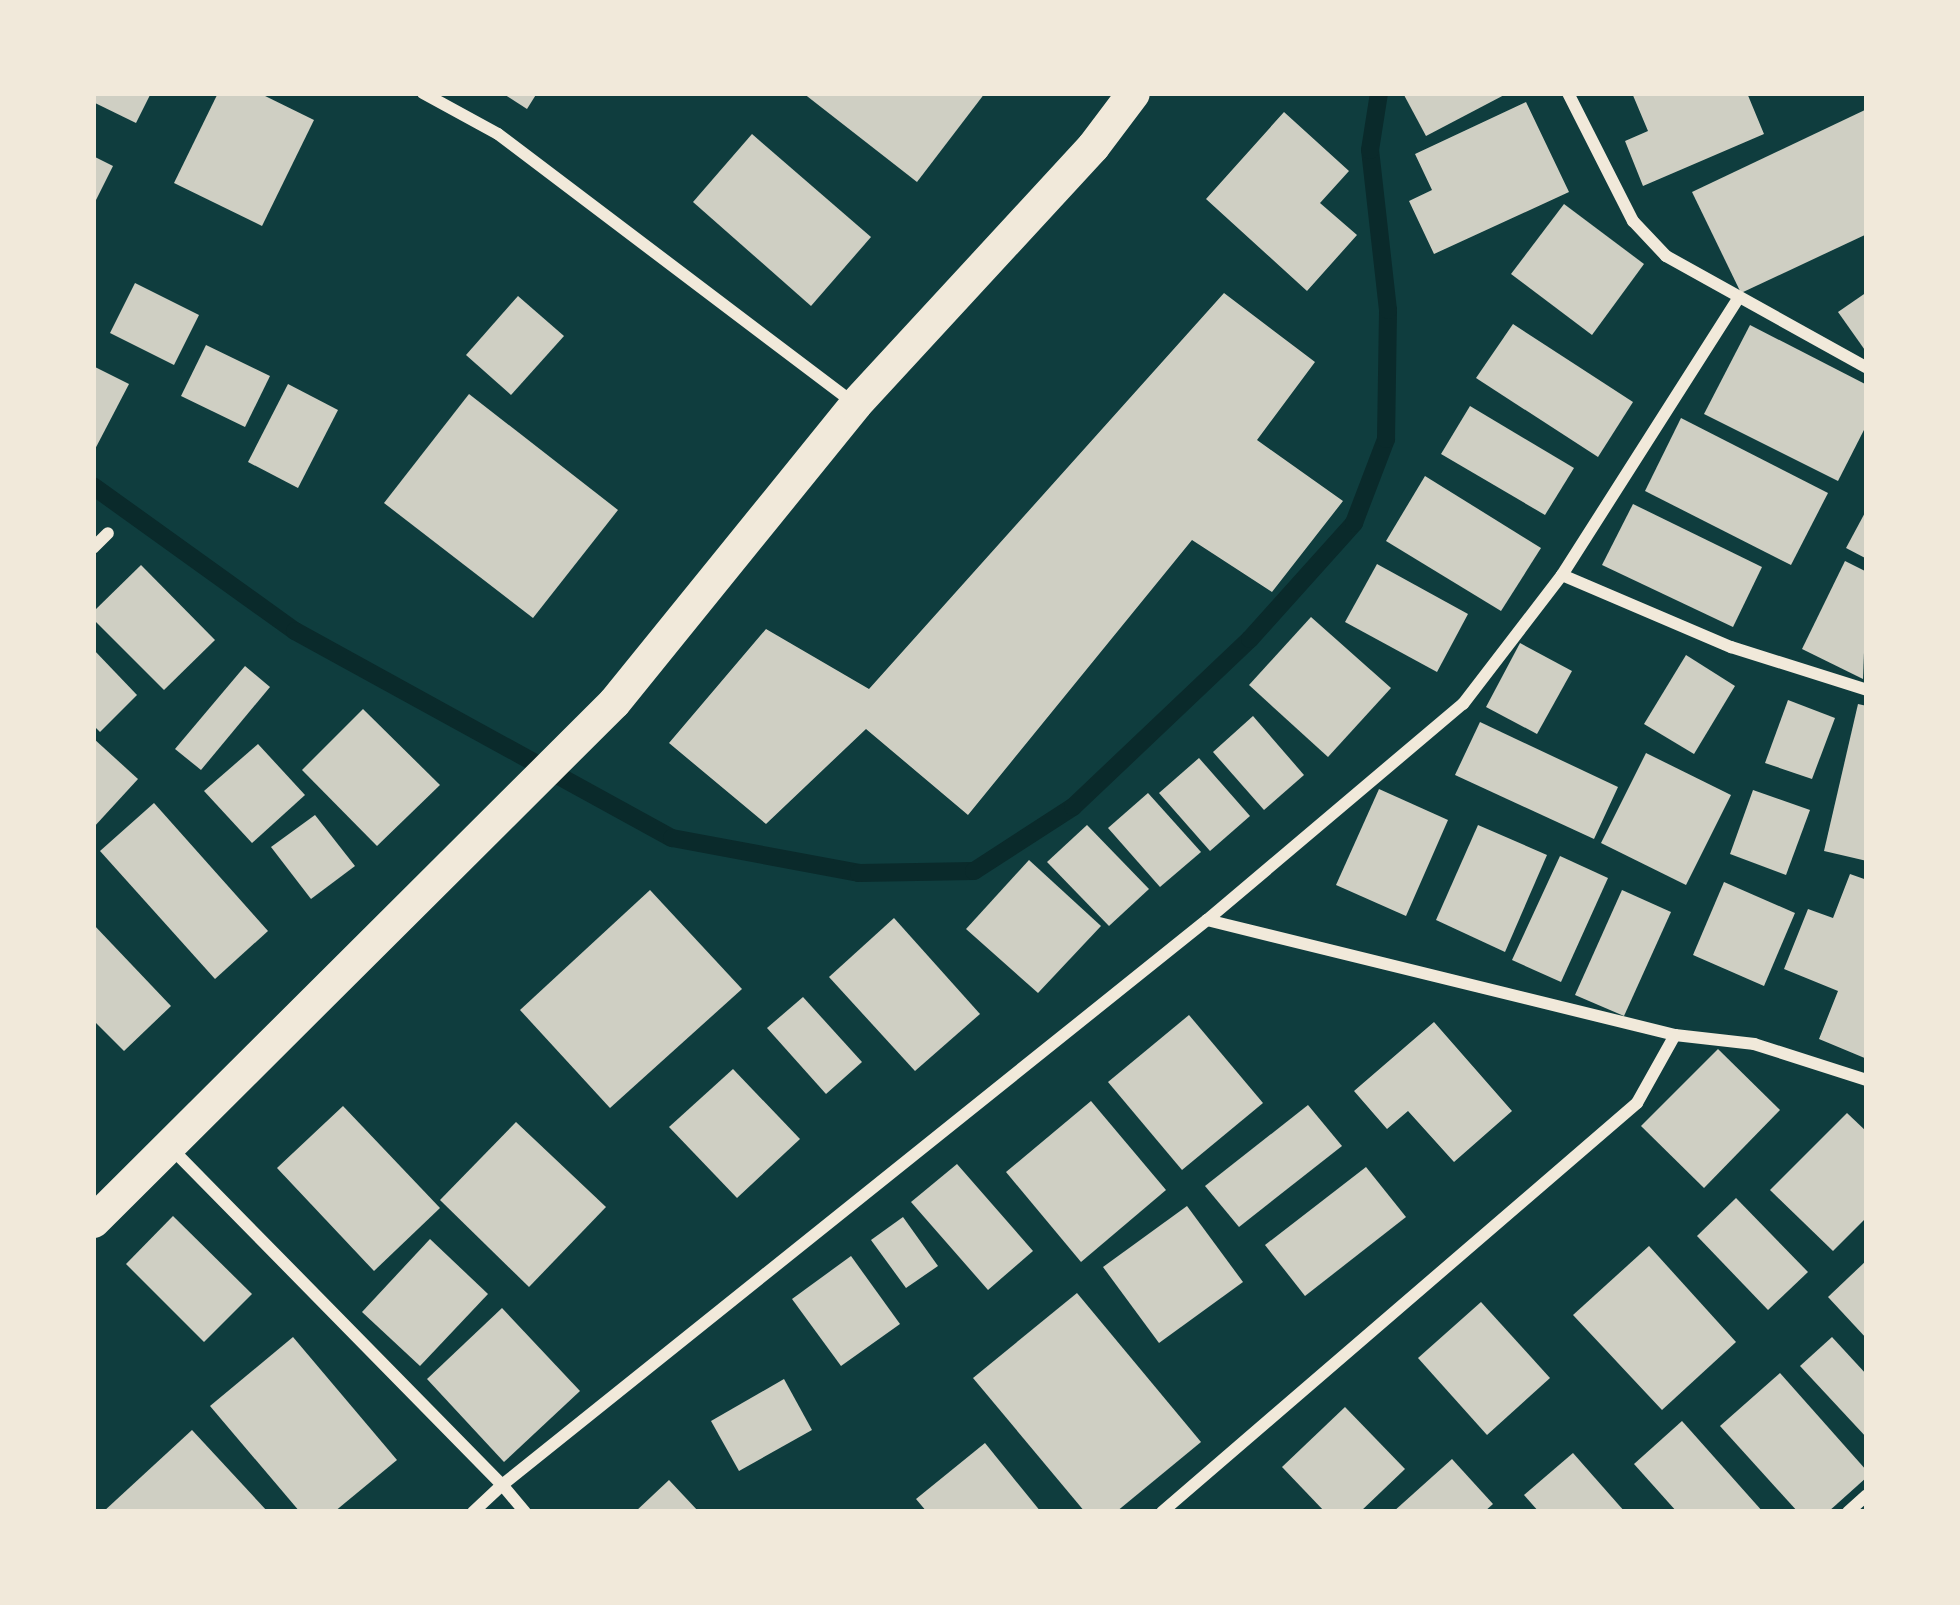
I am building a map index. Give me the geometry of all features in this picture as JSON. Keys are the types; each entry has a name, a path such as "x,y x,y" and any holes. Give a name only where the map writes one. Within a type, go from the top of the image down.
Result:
{"highway":[{"path":"93,1221 171,1149 614,702 855,404 1093,146 1133,93"}],"street":[{"path":"423,93 498,134 855,404"},
{"path":"1568,93 1633,221 1666,256 1737,300 1867,368"},
{"path":"473,1512 1207,920 1463,704 1562,574 1737,300"},
{"path":"93,548 108,533"},
{"path":"1562,574 1732,647 1867,690"},
{"path":"1207,920 1675,1035 1754,1044 1867,1080"},
{"path":"1162,1512 1637,1102 1675,1035"},
{"path":"171,1149 525,1512"},
{"path":"1848,1512 1867,1495"}],"building":[{"path":"93,93 151,93 136,123 93,102"},
{"path":"218,93 259,93 314,120 262,226 174,183"},
{"path":"502,93 537,93 527,109"},
{"path":"803,93 985,93 917,182"},
{"path":"1508,93 1426,136 1404,95"},
{"path":"1632,93 1747,93 1764,134 1643,186 1625,141 1648,131"},
{"path":"1526,102 1569,192 1434,254 1409,201 1432,190 1415,154"},
{"path":"1867,109 1867,234 1741,293 1692,192"},
{"path":"1284,112 1349,171 1320,203 1357,235 1307,291 1206,199"},
{"path":"752,134 871,237 811,306 693,202"},
{"path":"93,156 113,166 93,206"},
{"path":"1564,204 1644,264 1592,335 1511,274"},
{"path":"135,283 199,315 174,365 110,333"},
{"path":"1867,292 1867,353 1838,312"},
{"path":"1224,293 1315,362 1257,440 1343,501 1272,592 1192,540 968,815 866,729 766,824 669,743 766,629 869,689"},
{"path":"518,296 564,336 511,395 466,355"},
{"path":"1513,324 1633,402 1598,457 1476,378"},
{"path":"1750,325 1867,385 1867,424 1838,481 1704,414"},
{"path":"206,345 270,376 245,427 181,396"},
{"path":"93,366 129,384 93,453"},
{"path":"288,384 338,410 298,488 248,462"},
{"path":"469,394 618,510 533,618 384,503"},
{"path":"1470,406 1574,468 1545,515 1441,454"},
{"path":"1681,418 1828,493 1791,565 1645,491"},
{"path":"1425,476 1541,548 1501,611 1386,541"},
{"path":"1633,504 1762,567 1733,627 1602,565"},
{"path":"1867,509 1867,559 1846,548"},
{"path":"1845,561 1867,572 1863,679 1802,649"},
{"path":"1377,564 1468,614 1437,672 1345,622"},
{"path":"141,565 215,640 164,690 93,619 93,612"},
{"path":"1311,617 1391,688 1328,757 1249,685"},
{"path":"1520,643 1572,671 1537,734 1486,707"},
{"path":"93,649 137,695 100,732 93,725"},
{"path":"1686,655 1735,686 1694,754 1644,724"},
{"path":"245,666 270,687 201,770 175,749"},
{"path":"1788,700 1835,718 1812,779 1765,763"},
{"path":"1858,704 1867,706 1867,861 1824,851"},
{"path":"363,709 440,785 377,846 302,770"},
{"path":"1253,716 1304,775 1264,810 1213,752"},
{"path":"1480,722 1618,787 1594,839 1455,775"},
{"path":"93,738 138,779 93,828"},
{"path":"258,744 305,795 252,843 204,791"},
{"path":"1646,753 1731,795 1686,885 1601,843"},
{"path":"1199,758 1250,816 1210,851 1159,793"},
{"path":"1379,789 1448,820 1406,916 1336,885"},
{"path":"1753,790 1810,810 1786,875 1730,854"},
{"path":"1148,793 1201,852 1160,887 1108,828"},
{"path":"154,803 268,931 215,979 100,851"},
{"path":"315,815 355,866 311,899 271,847"},
{"path":"1087,825 1149,889 1109,926 1047,862"},
{"path":"1478,825 1547,855 1505,952 1436,920"},
{"path":"1560,856 1608,878 1561,982 1512,960"},
{"path":"1029,860 1101,926 1038,993 966,929"},
{"path":"1850,874 1867,880 1867,1059 1819,1039 1838,991 1784,969 1808,909 1833,918"},
{"path":"1724,882 1795,913 1764,986 1693,955"},
{"path":"650,890 742,989 610,1108 520,1010"},
{"path":"1622,890 1671,912 1624,1016 1575,995"},
{"path":"894,918 980,1014 915,1071 829,977"},
{"path":"93,924 171,1006 124,1051 93,1020"},
{"path":"803,997 862,1062 826,1094 767,1028"},
{"path":"1189,1015 1263,1103 1182,1170 1108,1082"},
{"path":"1434,1022 1512,1111 1454,1162 1408,1111 1387,1129 1354,1091"},
{"path":"1718,1049 1780,1110 1704,1188 1641,1126"},
{"path":"733,1069 800,1139 737,1198 669,1127"},
{"path":"1091,1101 1166,1190 1081,1262 1006,1172"},
{"path":"1308,1105 1342,1146 1239,1227 1205,1186"},
{"path":"343,1106 440,1208 374,1271 277,1168"},
{"path":"1847,1113 1867,1132 1867,1217 1833,1251 1770,1190"},
{"path":"516,1122 606,1207 529,1287 440,1200"},
{"path":"957,1164 1033,1251 988,1290 911,1202"},
{"path":"1366,1167 1406,1217 1305,1296 1265,1245"},
{"path":"1736,1198 1808,1272 1768,1310 1697,1236"},
{"path":"1187,1206 1243,1282 1159,1343 1103,1267"},
{"path":"173,1216 252,1294 204,1342 126,1264"},
{"path":"903,1217 938,1266 906,1288 871,1240"},
{"path":"430,1239 488,1294 420,1366 362,1312"},
{"path":"1649,1246 1736,1342 1662,1410 1573,1315"},
{"path":"851,1256 900,1324 841,1366 792,1299"},
{"path":"1867,1260 1867,1339 1828,1297"},
{"path":"1077,1293 1201,1442 1116,1512 1085,1512 973,1378"},
{"path":"1481,1302 1550,1378 1487,1435 1418,1358"},
{"path":"502,1308 580,1391 504,1462 427,1379"},
{"path":"293,1337 397,1460 334,1512 300,1512 210,1406"},
{"path":"1832,1337 1867,1375 1867,1438 1800,1366"},
{"path":"1780,1373 1867,1471 1867,1477 1828,1512 1798,1512 1720,1426"},
{"path":"784,1379 812,1430 739,1471 711,1421"},
{"path":"1345,1407 1405,1469 1360,1512 1325,1512 1282,1467"},
{"path":"1682,1421 1763,1512 1677,1512 1634,1464"},
{"path":"192,1430 268,1512 103,1512"},
{"path":"985,1443 1041,1512 927,1512 916,1499"},
{"path":"1573,1453 1625,1512 1539,1512 1524,1495"},
{"path":"1452,1459 1493,1504 1484,1512 1393,1512"},
{"path":"669,1480 699,1512 635,1512"}],"waterway":[{"path":"93,486 295,631 672,838 859,873 974,871 1073,807 1250,639 1354,523 1386,439 1388,310 1370,150 1379,93"}]}
